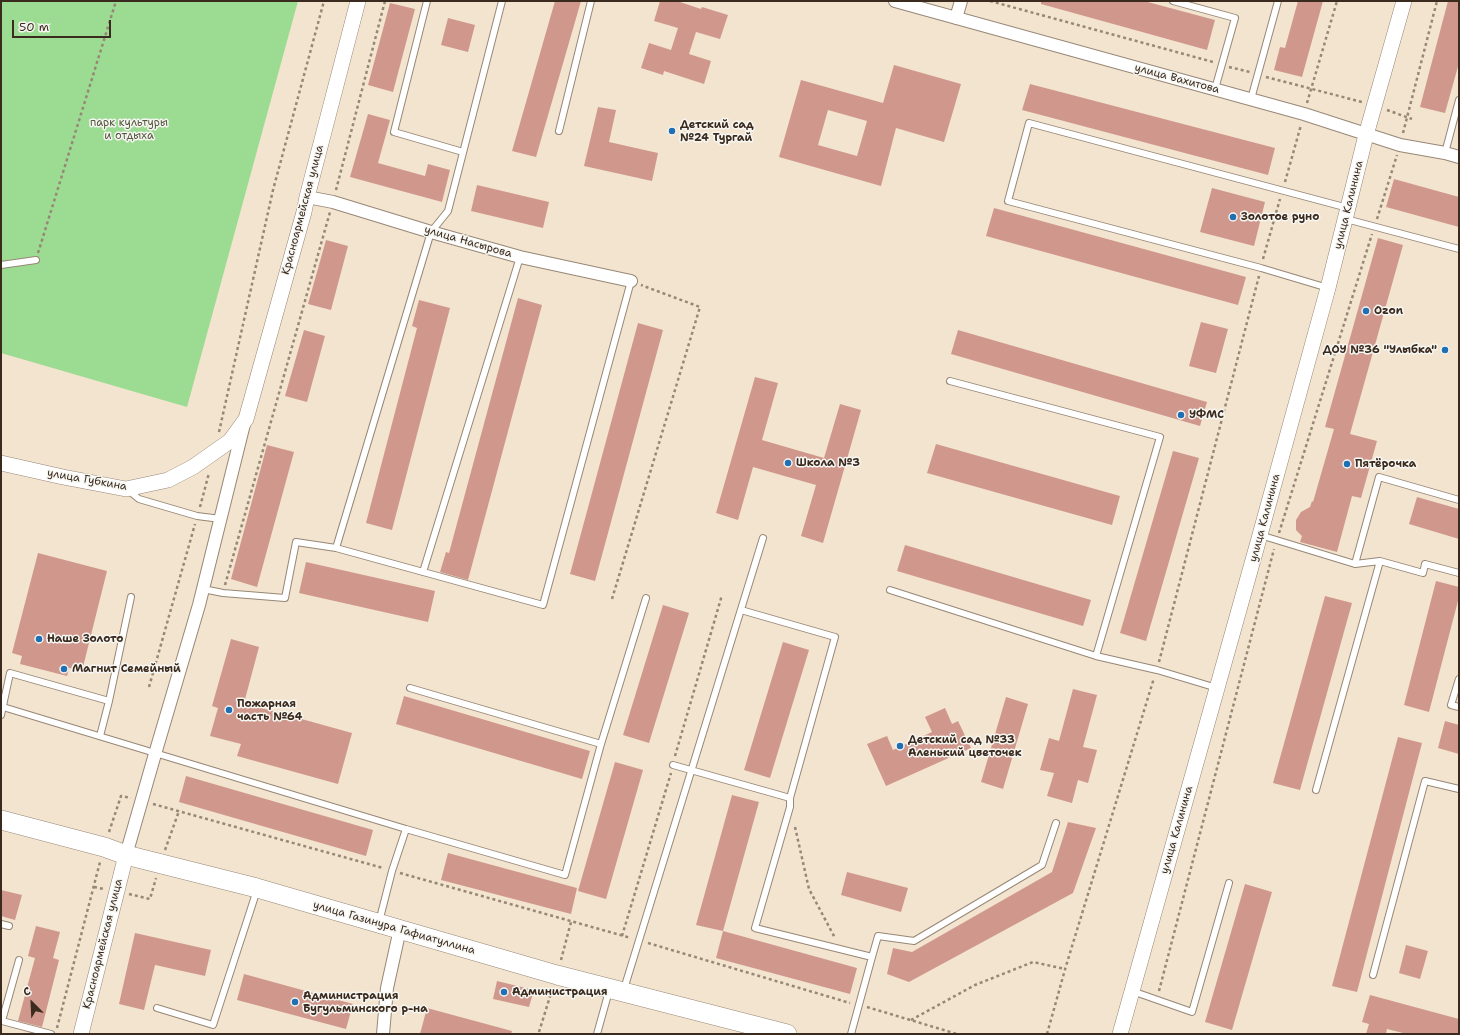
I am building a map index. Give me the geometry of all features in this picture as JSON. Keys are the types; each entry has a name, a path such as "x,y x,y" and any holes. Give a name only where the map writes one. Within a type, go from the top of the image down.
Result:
{"main road":[{"name":"улица Газинура Гафиатуллина","path":"1,820 104,847 126,855 257,888 616,991 786,1034"}],"street":[{"name":"Красноармейская улица","path":"246,419 304,212 358,1"},
{"name":"улица Вахитова","path":"895,1 1304,114 1400,145 1459,157"},
{"path":"956,18 961,1"},
{"name":"улица Калинина","path":"1120,1034 1328,288 1366,134 1404,1"},
{"name":"улица Насырова","path":"307,197 333,202 520,257 631,281"},
{"name":"улица Губкина","path":"1,463 126,489 168,480 193,467 230,441 246,419"},
{"path":"126,855 154,754 203,590 246,419"},
{"name":"Красноармейская улица","path":"81,1034 126,855"},
{"path":"383,1034 387,988 400,929"}],"lane":[{"path":"427,1 394,132 463,152"},
{"path":"336,548 431,232 448,211 502,1"},
{"path":"559,131 591,1"},
{"path":"1173,1 1235,18 1215,89"},
{"path":"1251,99 1278,1"},
{"path":"1445,153 1459,100"},
{"path":"1328,288 1261,268 1008,201 1028,123 1283,190 1347,213 1374,226 1459,249"},
{"path":"422,572 520,257"},
{"path":"1,265 36,260"},
{"path":"203,590 285,598 296,542 336,548 544,605 631,281"},
{"path":"950,381 1160,437 1096,656"},
{"path":"1355,564 1379,477 1459,500"},
{"path":"126,489 139,499 197,516 221,519"},
{"path":"1260,535 1355,564 1380,561 1423,573 1425,564 1459,573"},
{"path":"597,1034 639,941 763,538"},
{"path":"1316,790 1380,561"},
{"path":"890,590 1096,656 1157,670 1217,688"},
{"path":"100,736 131,597"},
{"path":"3,707 154,754 565,875 601,744 646,598"},
{"path":"741,610 835,637 790,798 790,806 754,928 872,957"},
{"path":"1,715 10,673 109,701"},
{"path":"1459,678 1452,705 1459,707"},
{"path":"410,688 601,744"},
{"path":"673,765 790,798"},
{"path":"1374,976 1425,780 1459,790"},
{"path":"851,1034 878,936 914,941 1042,865 1056,823"},
{"path":"379,923 392,871 406,829"},
{"path":"1132,991 1192,1012 1229,883"},
{"path":"158,1008 213,1025 257,888"},
{"path":"1,924 9,926"},
{"path":"19,960 2,1021 52,1034"}],"path":[{"path":"36,260 116,1"},
{"path":"149,687 214,453 273,190 324,1"},
{"path":"222,593 333,202 385,1"},
{"path":"990,1 1222,65 1375,105 1412,119"},
{"path":"1047,1034 1065,969 1157,670 1261,268 1337,1"},
{"path":"1157,1000 1276,540 1400,145 1437,1"},
{"path":"612,599 700,307 631,281"},
{"path":"622,936 722,596"},
{"path":"56,1034 104,847 121,796 142,800 622,936 957,1034"},
{"path":"790,806 809,889 841,949"},
{"path":"910,1020 975,985 1033,962 1065,969"}],"green space":[{"name":"парк культуры и отдыха","path":"1,1 298,1 187,407 1,353"}],"building":[{"path":"555,1 581,1 536,157 512,151"},
{"path":"660,1 677,1 701,9 702,7 728,15 720,39 696,32 689,54 711,61 704,84 664,71 663,75 641,68 649,43 671,50 678,28 654,21"},
{"path":"1041,1 1144,1 1215,20 1207,50 1041,4"},
{"path":"1298,1 1323,1 1302,77 1274,70 1280,47 1285,48"},
{"path":"1448,1 1459,1 1459,63 1445,113 1420,107"},
{"path":"390,3 415,9 393,92 368,85"},
{"path":"448,18 475,25 468,52 441,45"},
{"path":"894,65 961,84 944,142 896,128 881,186 779,157 801,80 883,103","holes":["828,110 867,121 857,156 818,145"]},
{"path":"1030,84 1275,148 1268,175 1022,110"},
{"path":"598,107 616,110 609,142 658,153 652,181 584,166"},
{"path":"368,114 390,120 378,163 425,176 428,164 450,170 442,202 350,177"},
{"path":"1394,179 1459,197 1459,227 1386,207"},
{"path":"477,185 549,202 543,228 471,211"},
{"name":"Золотое руно","path":"1212,188 1265,202 1254,246 1200,232"},
{"path":"994,208 1246,277 1238,305 986,236"},
{"path":"1378,238 1403,245 1350,434 1377,441 1361,498 1352,496 1337,552 1300,542 1302,536 1296,530 1296,520 1301,512 1310,507 1312,501 1313,502 1334,429 1325,427"},
{"path":"326,240 348,246 331,310 308,304"},
{"path":"518,298 542,305 468,580 440,572 446,552 449,553"},
{"path":"419,300 450,308 392,530 366,523 417,328 412,326"},
{"path":"1201,322 1228,329 1216,373 1189,366"},
{"path":"638,323 663,330 595,581 570,574"},
{"path":"304,330 325,336 307,402 285,396"},
{"path":"958,330 1207,402 1200,426 951,354"},
{"name":"Школа №3","path":"755,377 778,383 762,440 824,458 840,404 861,410 823,543 801,536 816,485 753,467 738,520 716,513"},
{"path":"936,444 1120,496 1112,525 927,473"},
{"path":"267,445 294,452 257,587 231,579"},
{"path":"1173,451 1199,458 1146,641 1120,633"},
{"path":"1417,497 1459,509 1459,539 1409,524"},
{"path":"905,545 1091,600 1083,626 897,571"},
{"path":"38,553 107,571 82,671 69,668 67,676 20,664 22,656 12,653"},
{"path":"306,562 435,591 428,622 299,593"},
{"path":"1436,581 1459,587 1459,597 1429,712 1404,705"},
{"path":"1325,596 1352,603 1300,790 1273,783"},
{"path":"663,605 689,613 649,743 623,735"},
{"name":"Пожарная часть №64","path":"231,639 259,647 244,703 352,733 338,784 237,756 241,744 210,736 218,708 212,706"},
{"path":"783,642 809,650 770,778 744,770"},
{"path":"1073,689 1097,695 1083,747 1097,750 1088,783 1078,780 1072,803 1047,796 1054,773 1040,770 1049,738 1059,741"},
{"path":"404,696 590,751 582,779 396,724"},
{"path":"1006,697 1028,704 1003,789 981,782"},
{"path":"945,708 952,724 958,721 971,748 886,786 867,744 887,736 893,750 932,732 925,717"},
{"path":"1445,721 1459,725 1459,754 1438,748"},
{"path":"1398,737 1422,743 1357,992 1332,986"},
{"path":"615,762 643,770 606,899 578,891"},
{"path":"186,776 373,830 366,856 179,802"},
{"path":"732,795 759,802 723,931 696,925"},
{"path":"1068,822 1096,828 1073,893 909,982 887,974 893,948 912,952 1052,872"},
{"path":"448,853 577,888 571,914 441,880"},
{"path":"847,872 908,888 901,912 841,895"},
{"path":"1245,884 1272,892 1232,1030 1205,1022"},
{"path":"1,890 22,895 15,920 1,916"},
{"path":"36,926 60,932 53,958 59,960 42,1027 18,1021 35,958 28,956"},
{"path":"723,931 857,968 850,994 716,958"},
{"path":"135,933 211,950 205,976 155,965 144,1010 119,1004"},
{"path":"1406,945 1428,951 1420,979 1399,973"},
{"name":"Администрация Бугульминского р-на","path":"244,974 353,1004 346,1029 237,1000"},
{"path":"497,981 534,990 529,1007 493,999"},
{"path":"1370,995 1459,1019 1459,1034 1407,1034 1387,1029 1386,1034 1366,1034 1369,1024 1362,1022"},
{"path":"427,1008 512,1031 511,1034 420,1034"}],"place":[{"name":"Детский сад №24 Тургай","path":"672,131"},
{"name":"Золотое руно","path":"1233,217"},
{"name":"Ozon","path":"1366,311"},
{"name":"ДОУ №36 \"Улыбка\"","path":"1445,350"},
{"name":"УФМС","path":"1181,415"},
{"name":"Школа №3","path":"788,463"},
{"name":"Пятёрочка","path":"1347,464"},
{"name":"Наше Золото","path":"39,639"},
{"name":"Магнит Семейный","path":"64,669"},
{"name":"Пожарная часть №64","path":"229,710"},
{"name":"Детский сад №33 Аленький цветочек","path":"900,746"},
{"name":"Администрация","path":"504,992"},
{"name":"Администрация Бугульминского р-на","path":"295,1002"}]}
